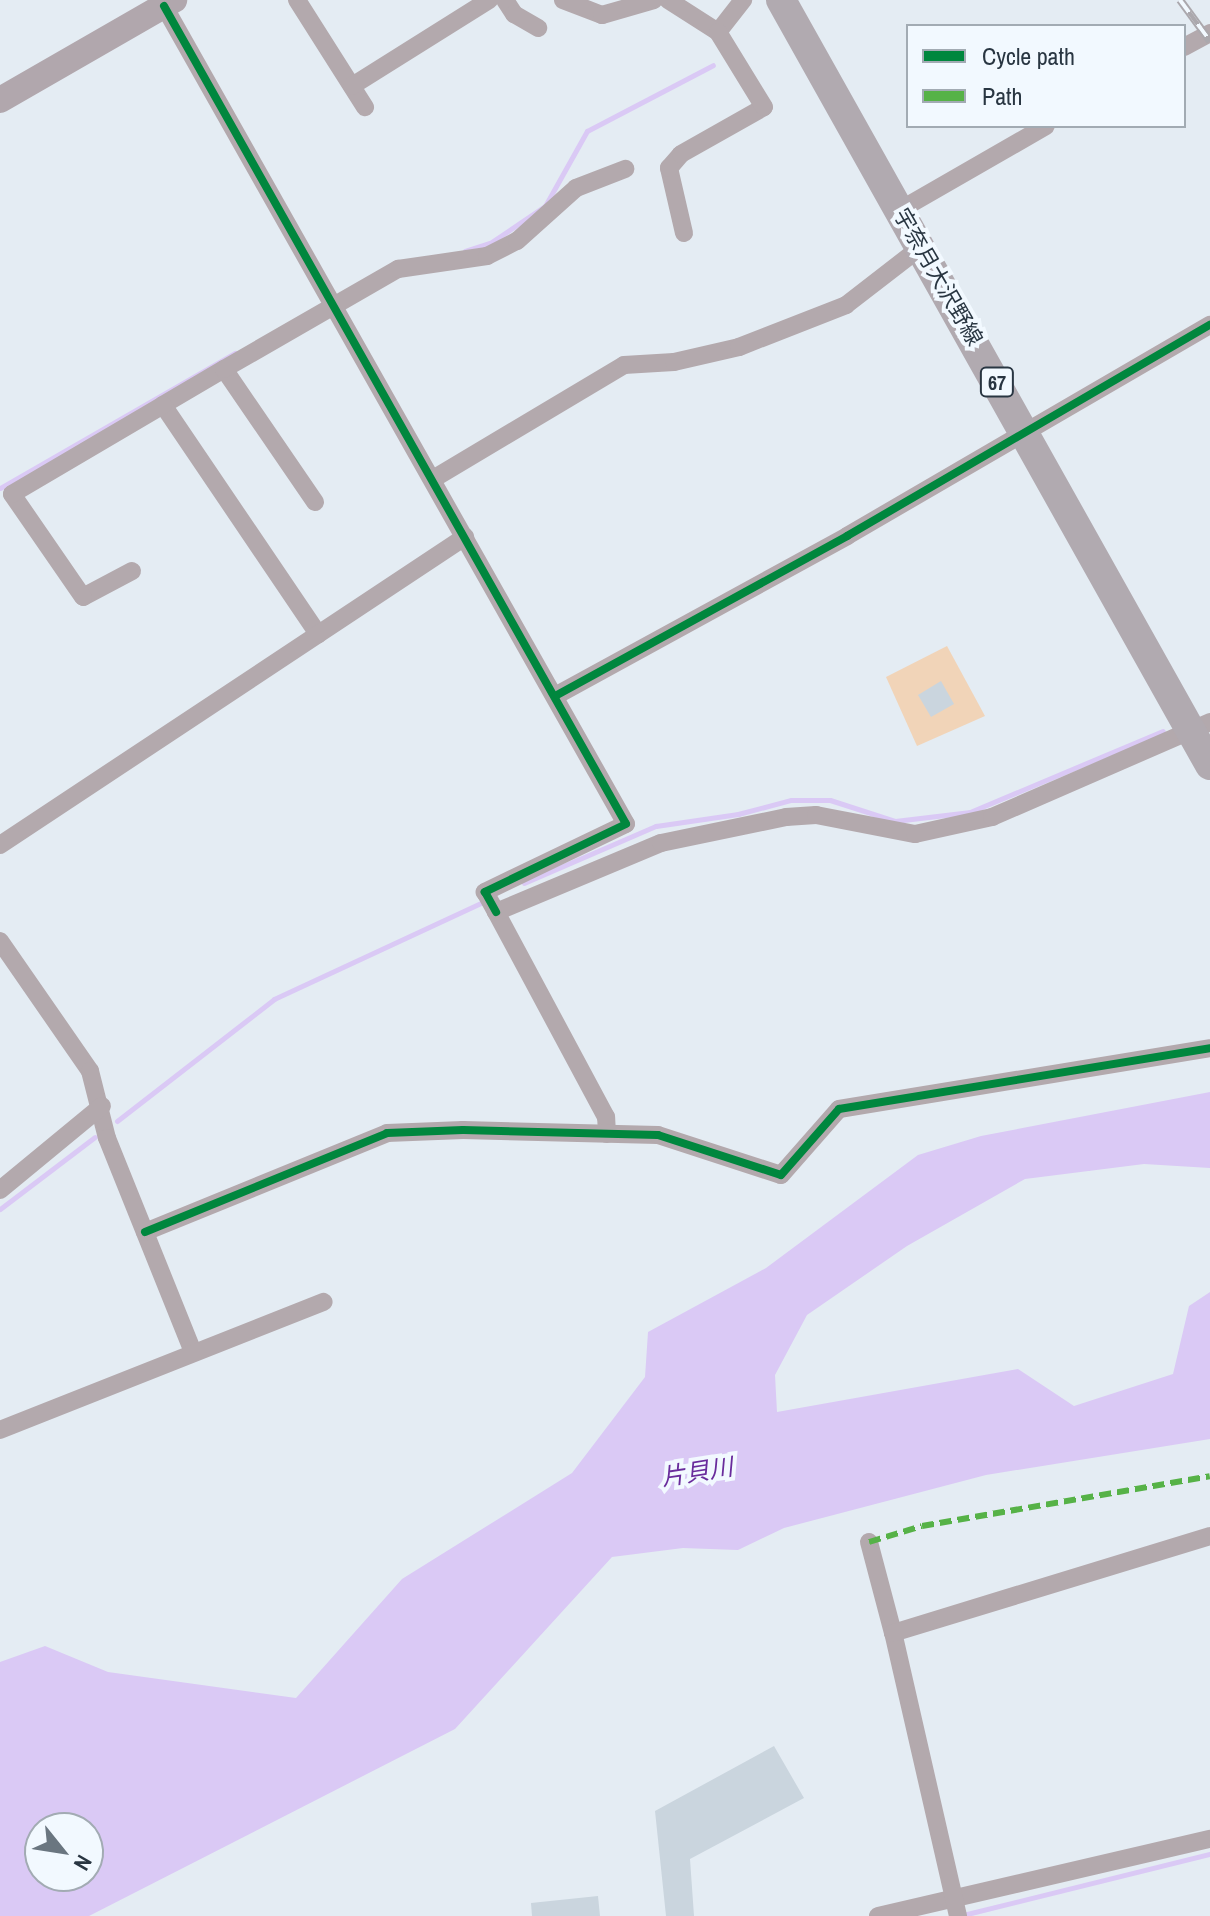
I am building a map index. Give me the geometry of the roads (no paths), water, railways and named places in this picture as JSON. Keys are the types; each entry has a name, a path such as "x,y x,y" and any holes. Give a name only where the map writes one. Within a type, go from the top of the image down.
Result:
{"main road":[{"name":"宇奈月大沢野線","path":"781,0 1025,431 1200,725 1210,765"},
{"path":"0,100 169,3"}],"street":[{"path":"297,0 365,107"},
{"path":"352,86 489,0"},
{"path":"505,0 514,14 538,28"},
{"path":"563,0 602,15 654,0"},
{"path":"668,0 719,34 764,107 681,154 669,168 684,233"},
{"path":"719,34 743,0"},
{"path":"169,3 332,305 557,695 626,824 485,892 536,978 606,1117 607,1134"},
{"path":"1186,46 1210,33"},
{"path":"900,210 1043,128"},
{"path":"132,571 83,597 6,498 398,269 487,256 517,241 576,188 625,169"},
{"path":"433,479 624,365 674,362 739,347 846,305 921,247"},
{"path":"557,695 1210,325"},
{"path":"224,369 315,502"},
{"path":"163,405 318,634"},
{"path":"0,845 465,537"},
{"path":"496,912 661,843 756,823 816,815 915,834 992,817 1200,725"},
{"path":"0,941 90,1071 102,1106 107,1138 193,1352"},
{"path":"145,1232 387,1133 658,1135 781,1175 839,1109 1210,1048"},
{"path":"0,1190 102,1106"},
{"path":"0,1430 324,1302"},
{"path":"893,1633 1210,1536"},
{"path":"869,1542 956,1907"},
{"path":"878,1916 956,1907 1210,1839"}],"water":[{"name":"片貝川","path":"1210,1092 1210,1168 1144,1164 1025,1179 907,1246 807,1315 775,1375 777,1412 1018,1369 1074,1406 1173,1374 1189,1306 1210,1292 1210,1439 986,1475 784,1528 738,1550 683,1548 612,1557 455,1729 89,1916 0,1916 0,1662 45,1646 108,1672 296,1698 402,1579 572,1473 645,1377 648,1332 766,1268 918,1155 981,1136"}],"waterway":[{"path":"465,251 490,243 545,206 587,131 713,65"},
{"path":"0,488 235,353"},
{"path":"524,883 656,826 738,814 791,800 830,800 895,821 970,812 1163,731"},
{"path":"117,1121 274,999 481,903"},
{"path":"0,1209 95,1137"},
{"path":"963,1915 1210,1854"}],"railway":[{"path":"1180,0 1210,41"}]}
